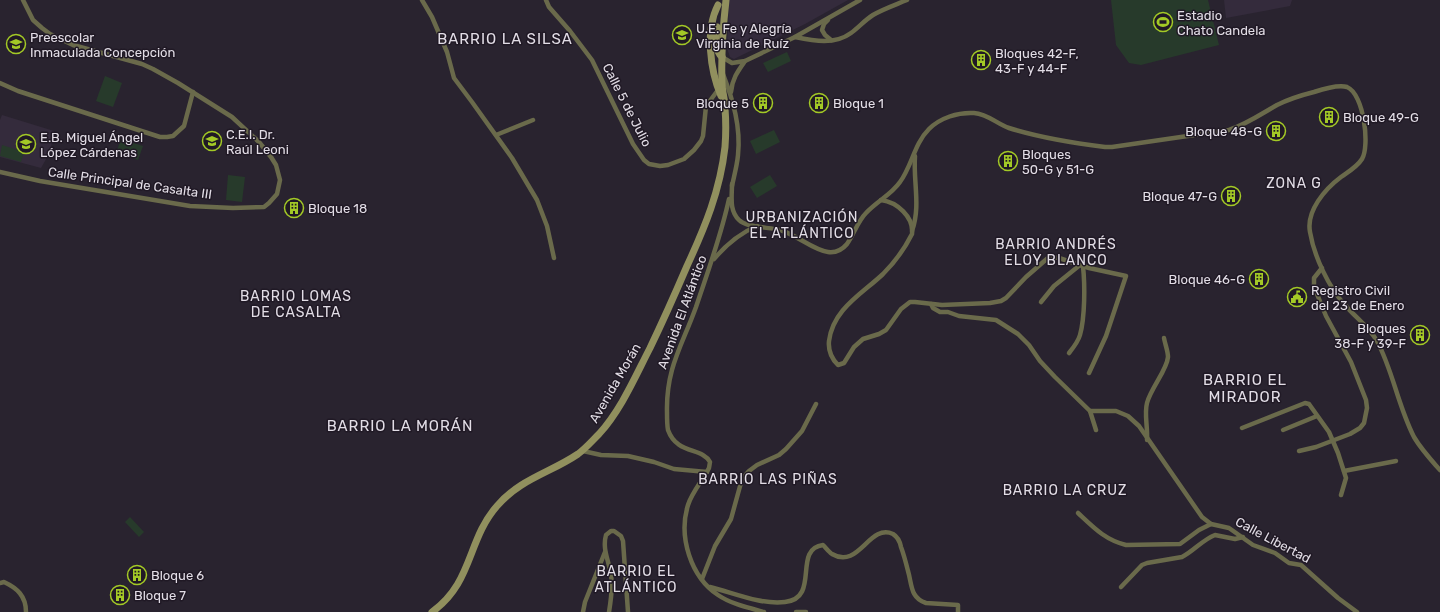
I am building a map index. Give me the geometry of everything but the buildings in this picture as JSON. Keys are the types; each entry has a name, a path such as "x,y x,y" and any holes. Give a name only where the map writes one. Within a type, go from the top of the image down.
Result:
{"main road":[{"path":"722,57 726,0"},
{"name":"Avenida Morán","path":"719,2 714,14 710,46 713,73 725,106"},
{"path":"719,2 716,42 719,54 722,57"},
{"path":"710,46 713,56 722,72"},
{"name":"Avenida Morán","path":"432,612 446,601 460,582 482,529 496,508 516,489 526,482 583,451 611,419 636,376 664,320 712,208 720,176 725,136 722,57"}],"street":[{"path":"0,83 160,137 173,136 184,126 193,92 142,64 73,44 50,34 33,20 23,0"},
{"path":"422,0 442,39 454,78 496,135 537,200 547,226 554,258"},
{"name":"Calle 5 de Julio","path":"546,0 550,8 592,60 633,144 644,160 649,164 660,166 669,165 684,159 694,150 703,136 706,106 718,90"},
{"path":"722,57 732,63 745,61 795,37 860,0"},
{"path":"795,37 833,41 842,39 873,15 906,0"},
{"path":"832,15 824,24 822,30 825,35 833,41"},
{"path":"731,93 731,84 734,76 745,61"},
{"name":"Avenida El Atlántico","path":"707,472 710,465 707,458 703,455 683,448 672,438 668,429 666,399 673,364 712,262 724,222 738,155 736,117 731,93 722,72"},
{"path":"732,184 731,205 737,218 744,223 790,233 824,251 836,252 847,244 866,212 892,192 901,181 921,139 930,128 943,119 957,114 980,114 995,120 1008,128 1054,140 1112,147 1229,130 1238,127 1287,100 1314,92 1344,86 1353,91 1361,106 1364,122 1365,149 1360,162 1320,197 1313,211 1310,232 1322,268 1337,297 1376,340 1386,362 1414,436 1440,470"},
{"name":"Calle Principal de Casalta III","path":"0,172 40,181 190,206 264,207 277,194 280,180 276,165 271,157 245,128 232,117 193,92"},
{"path":"496,135 533,120"},
{"path":"916,150 916,220 908,243 884,273 843,309 836,318 830,336 829,350 830,355 837,364 842,364 858,343 863,339 886,330 905,305 915,302 931,304 961,304 1001,301 1049,257 1059,258 1082,266 1126,276 1106,336 1090,373"},
{"path":"881,200 890,202 899,208 907,217 912,231"},
{"path":"712,262 730,242 750,229 758,226"},
{"path":"1041,302 1054,286 1082,266"},
{"path":"1069,353 1080,335 1085,287 1082,266"},
{"path":"1299,451 1316,447 1333,439 1350,434 1360,428 1364,423 1367,404 1352,362 1326,316 1314,287 1314,278 1322,268"},
{"path":"931,304 933,308 940,312 948,312 959,316 996,320 1012,329 1024,339 1055,377 1090,411 1096,430"},
{"path":"1147,440 1146,407 1152,389 1165,366 1168,357 1164,338"},
{"path":"1242,428 1305,403 1309,404 1333,439 1346,478 1341,495"},
{"path":"702,579 715,546 731,519 742,480 749,471 757,465 779,455 786,449 802,431 816,404"},
{"path":"1078,513 1104,536 1126,545 1180,544 1199,530 1211,524 1202,517 1147,440 1139,426 1123,413 1108,410 1090,411"},
{"path":"1283,430 1317,416"},
{"path":"583,451 601,455 628,456 654,462 674,469 707,472 688,506 685,529 689,554 692,562 702,579 719,596 748,608 764,612"},
{"path":"1344,471 1396,462"},
{"name":"Calle Libertad","path":"1211,524 1229,528 1253,544 1275,553 1289,563 1301,565 1338,598 1357,612"},
{"path":"609,612 612,576 605,552 605,544 606,535 611,531 614,531 621,536 623,541 628,612"},
{"path":"708,586 765,601 788,602 795,599 802,591 805,584 806,561 813,548 823,545 832,554 847,557 861,549 875,535 886,532 895,535 900,542 909,571 911,587 915,596 921,602 930,604 958,605 958,612"},
{"path":"1121,587 1142,565 1147,562 1182,557 1215,535 1235,539 1243,537"},
{"path":"583,612 585,602 605,552"},
{"path":"0,583 4,582 15,586 22,595 26,612"},
{"path":"796,612 806,612"}],"shaded area":[{"path":"729,0 848,0 805,24 734,59 730,57 727,48"},
{"path":"1224,0 1292,0 1290,6 1226,18"},
{"name":"E.B. Miguel Ángel López Cárdenas","path":"2,115 54,131 50,152 41,168 0,157 0,120"}],"green space":[{"name":"Estadio Chato Candela","path":"1111,0 1208,0 1219,45 1141,65 1129,63 1116,45"},
{"path":"787,52 791,61 768,72 763,63"},
{"path":"105,76 122,83 113,107 96,101"},
{"path":"774,130 780,142 756,154 750,141"},
{"path":"121,139 143,146 138,160 116,153"},
{"path":"2,145 24,152 21,162 0,156"},
{"path":"228,175 245,177 242,202 226,200"},
{"path":"770,175 777,186 757,198 750,187"},
{"path":"130,517 144,532 139,537 125,522"}],"place":[{"name":"Estadio Chato Candela","path":"1163,22"},
{"name":"U.E. Fe y Alegría Virginia de Ruíz","path":"682,35"},
{"name":"Preescolar Inmaculada Concepción","path":"16,44"},
{"name":"Bloques 42-F, 43-F y 44-F","path":"981,60"},
{"name":"Bloque 5","path":"763,103"},
{"name":"Bloque 1","path":"819,103"},
{"name":"Bloque 49-G","path":"1329,117"},
{"name":"Bloque 48-G","path":"1276,131"},
{"name":"C.E.I. Dr. Raúl Leoni","path":"212,141"},
{"name":"E.B. Miguel Ángel López Cárdenas","path":"26,144"},
{"name":"Bloques 50-G y 51-G","path":"1008,161"},
{"name":"Bloque 47-G","path":"1231,196"},
{"name":"Bloque 18","path":"294,208"},
{"name":"Bloque 46-G","path":"1259,279"},
{"name":"Registro Civil del 23 de Enero","path":"1297,297"},
{"name":"Bloques 38-F y 39-F","path":"1420,335"},
{"name":"Bloque 6","path":"137,575"},
{"name":"Bloque 7","path":"120,595"}],"district":[{"name":"BARRIO LA SILSA","path":"505,39"},
{"name":"ZONA G","path":"1294,183"},
{"name":"URBANIZACIÓN EL ATLÁNTICO","path":"802,226"},
{"name":"BARRIO ANDRÉS ELOY BLANCO","path":"1056,252"},
{"name":"BARRIO LOMAS DE CASALTA","path":"296,304"},
{"name":"BARRIO EL MIRADOR","path":"1245,388"},
{"name":"BARRIO LA MORÁN","path":"400,426"},
{"name":"BARRIO LAS PIÑAS","path":"768,479"},
{"name":"BARRIO LA CRUZ","path":"1065,490"},
{"name":"BARRIO EL ATLÁNTICO","path":"636,580"}]}
